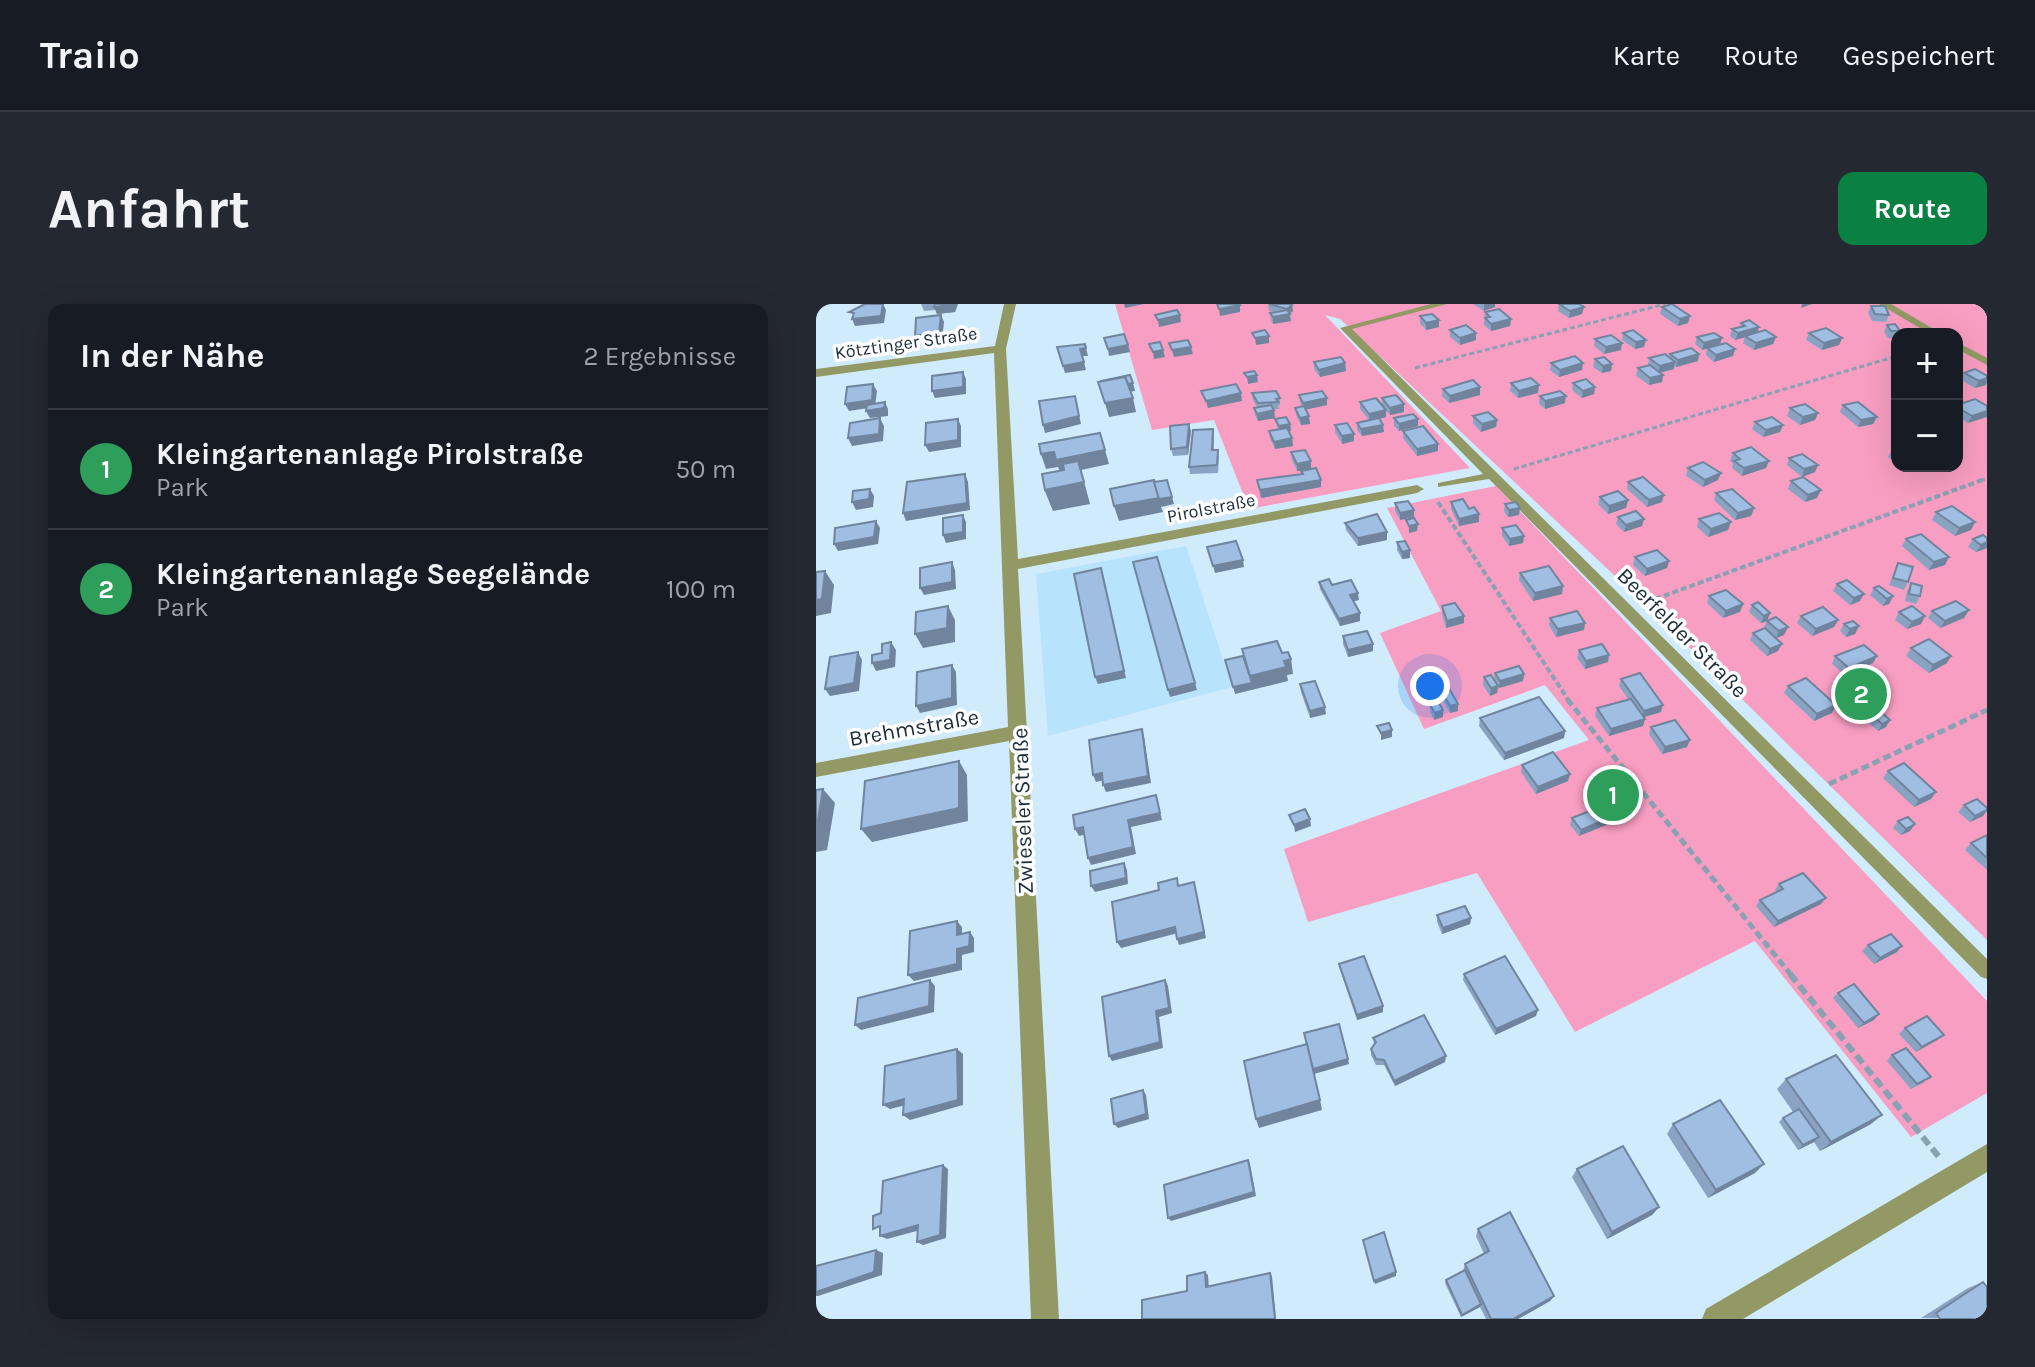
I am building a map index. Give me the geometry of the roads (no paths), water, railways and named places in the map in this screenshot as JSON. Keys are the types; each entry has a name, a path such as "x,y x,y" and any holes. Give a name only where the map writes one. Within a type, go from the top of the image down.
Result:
{"street":[{"name":"Zwieseler Straße","path":"1010,304 1000,349 1045,1319"},
{"name":"Kötztinger Straße","path":"816,373 1000,349"},
{"name":"Pirolstraße","path":"1012,565 1417,489"},
{"name":"Brehmstraße","path":"816,770 1020,732"},
{"path":"1716,1319 1987,1157"}],"lane":[{"name":"Beerfelder Straße","path":"1442,304 1345,328 1391,375 1500,473 1627,610 1987,971"},
{"path":"1884,304 1926,328"},
{"path":"1963,348 1987,362"},
{"path":"1442,485 1500,473"}],"place":[{"name":"Kleingartenanlage Seegelände","path":"1861,694"},
{"name":"Kleingartenanlage Pirolstraße","path":"1613,795"}]}
